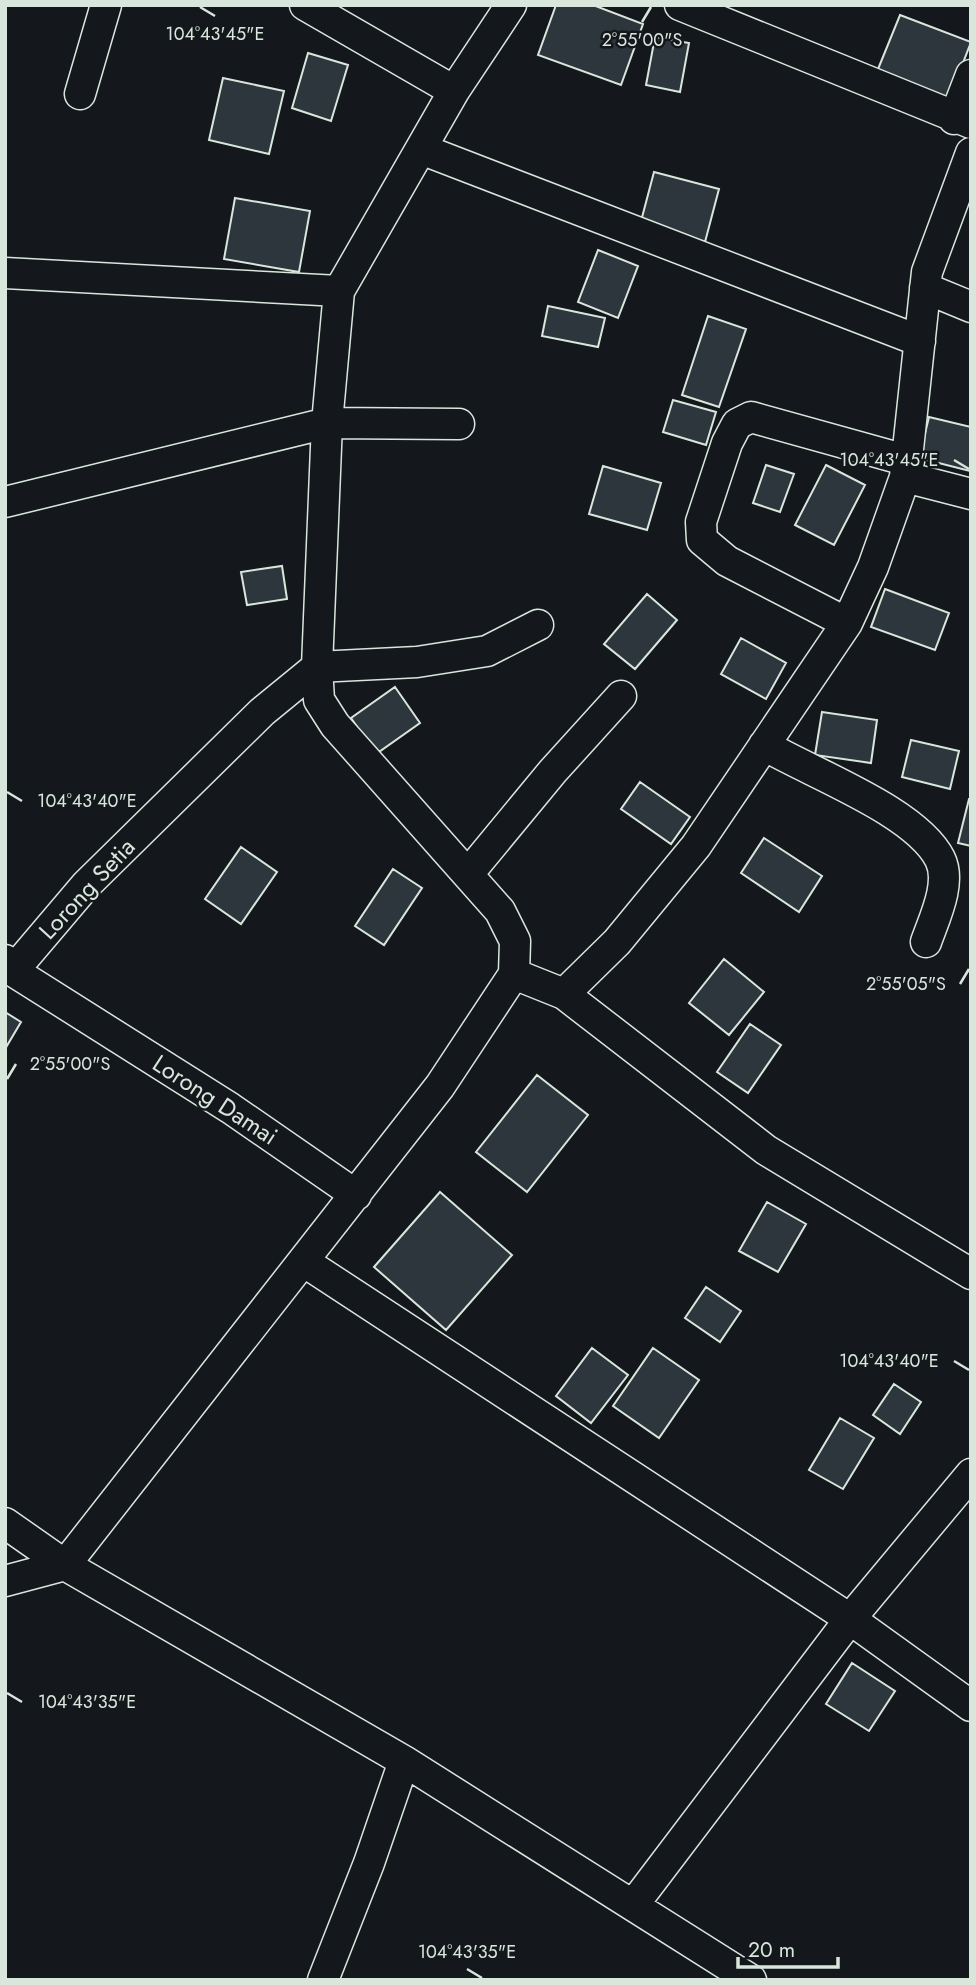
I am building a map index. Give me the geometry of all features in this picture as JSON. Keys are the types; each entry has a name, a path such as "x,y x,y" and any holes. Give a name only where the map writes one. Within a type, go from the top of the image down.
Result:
{"street":[{"path":"80,94 106,5"},
{"path":"305,5 454,91"},
{"path":"5,1581 65,1565 440,1086 514,974 514,941 500,911 335,726 319,700 317,667 327,422 339,291 454,91 511,5"},
{"path":"680,5 962,121 971,75"},
{"path":"421,149 920,341"},
{"path":"564,994 617,942 696,846 847,623 873,567 907,469 927,272 947,211 971,152"},
{"path":"5,273 339,291"},
{"path":"925,288 971,307"},
{"path":"847,623 727,561 702,540 701,522 727,443 737,424 751,417 907,469 971,494"},
{"path":"5,502 327,422 459,425"},
{"path":"317,667 417,662 487,651 538,625"},
{"name":"Lorong Setia","path":"9,966 86,885 262,712 317,667"},
{"path":"468,873 553,771 621,696"},
{"path":"764,745 804,768 867,798 918,831 941,860 943,893 926,942"},
{"name":"Lorong Damai","path":"9,966 230,1108 355,1195"},
{"path":"514,974 564,994 766,1150 971,1274"},
{"path":"303,1261 850,1619 971,1706"},
{"path":"635,1904 850,1619 971,1474"},
{"path":"5,1523 65,1565 404,1761 635,1904 751,1980"},
{"path":"323,1980 369,1863 404,1761"}],"building":[{"path":"556,5 593,5 643,24 621,85 538,55"},
{"path":"900,15 971,42 948,102 876,74"},
{"path":"655,37 689,43 680,92 646,85"},
{"path":"308,53 348,65 331,121 292,108"},
{"path":"223,78 284,91 269,154 209,140"},
{"path":"654,172 719,189 705,242 640,225"},
{"path":"235,198 310,211 299,272 224,259"},
{"path":"598,250 638,266 618,318 578,302"},
{"path":"548,306 605,318 598,347 542,336"},
{"path":"708,316 746,329 719,407 682,395"},
{"path":"673,400 716,412 706,445 663,432"},
{"path":"929,417 971,427 970,471 919,458"},
{"path":"766,465 794,474 780,512 753,503"},
{"path":"826,465 865,485 834,545 795,525"},
{"path":"603,466 661,483 647,530 589,514"},
{"path":"282,566 287,599 247,605 241,572"},
{"path":"885,589 949,613 935,650 871,627"},
{"path":"647,594 677,620 635,669 604,644"},
{"path":"741,638 786,663 766,699 721,674"},
{"path":"395,687 420,723 376,754 351,718"},
{"path":"822,712 877,720 871,763 815,755"},
{"path":"911,740 959,751 950,789 902,777"},
{"path":"640,782 690,817 671,844 621,809"},
{"path":"971,799 971,846 958,843"},
{"path":"764,838 822,876 799,912 741,873"},
{"path":"241,847 277,872 241,924 205,899"},
{"path":"393,869 422,888 384,945 355,926"},
{"path":"724,959 764,992 729,1035 689,1003"},
{"path":"5,1012 21,1022 5,1049"},
{"path":"750,1024 781,1045 748,1093 717,1072"},
{"path":"537,1075 588,1115 527,1192 476,1152"},
{"path":"440,1192 512,1255 446,1330 374,1267"},
{"path":"767,1202 806,1224 778,1272 739,1251"},
{"path":"706,1287 741,1311 720,1342 685,1318"},
{"path":"592,1348 628,1375 591,1423 556,1396"},
{"path":"653,1348 699,1380 659,1438 613,1406"},
{"path":"894,1384 921,1402 900,1434 873,1415"},
{"path":"840,1418 874,1438 843,1489 809,1470"},
{"path":"852,1663 895,1691 869,1731 826,1704"}]}
